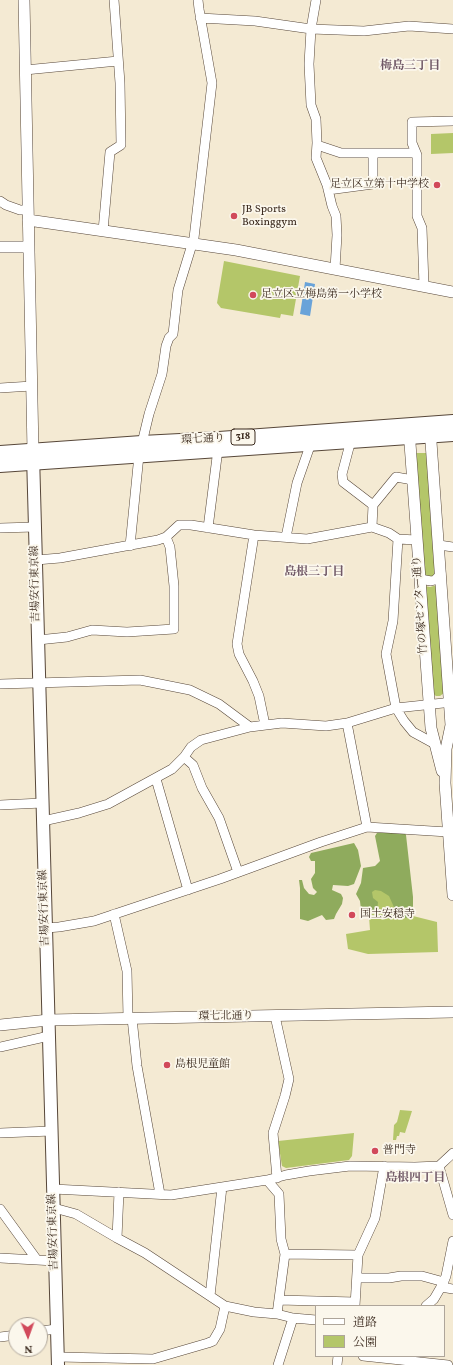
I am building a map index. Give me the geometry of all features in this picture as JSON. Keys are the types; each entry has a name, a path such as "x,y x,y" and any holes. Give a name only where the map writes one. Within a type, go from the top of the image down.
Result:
{"main road":[{"name":"環七通り","path":"0,453 33,456 140,449 219,439 409,431 430,429 453,422"},
{"name":"環七通り","path":"430,429 453,434"},
{"name":"環七通り","path":"140,449 218,449 311,443 351,440 409,431"},
{"name":"環七通り","path":"0,465 33,456"},
{"name":"吉場安行東京線","path":"33,456 58,1361"}],"street":[{"path":"24,0 33,456"},
{"path":"103,231 110,152 121,145 120,83 114,0"},
{"path":"130,546 140,449 149,414 162,374 166,346 169,338 173,334 178,290 194,238 212,84 198,0"},
{"path":"316,0 311,29 308,64 310,98 316,119 316,158 336,216 337,235 335,269"},
{"path":"200,18 255,21 311,29 364,32 409,26 453,28"},
{"path":"25,70 118,61"},
{"path":"424,286 422,228 417,216 417,155 412,143 412,122 453,121"},
{"path":"317,145 341,153 416,153"},
{"path":"328,190 373,184 373,153"},
{"path":"0,201 28,215 103,231 269,256 453,292"},
{"path":"0,246 29,247"},
{"path":"0,388 32,386"},
{"name":"竹の塚センター通り","path":"430,429 441,574 449,625 451,733 446,749 445,783 453,895"},
{"name":"竹の塚センター通り","path":"409,431 431,728 445,783"},
{"path":"351,440 342,474 343,482 373,505"},
{"path":"286,537 297,483 311,443"},
{"path":"208,528 218,449"},
{"path":"372,528 373,505 396,477 413,480"},
{"path":"36,560 60,558 158,540 166,537 179,525 254,535 307,539 372,528 389,533 398,539 416,540"},
{"path":"0,528 35,527"},
{"path":"254,535 237,644 239,654 259,696 265,725"},
{"path":"38,640 67,638 92,630 127,632 174,629 174,586 170,547 166,537"},
{"path":"398,539 393,621 386,654 396,708 413,732 435,744"},
{"path":"439,545 453,546"},
{"path":"420,579 431,581 435,580 441,574"},
{"path":"0,684 140,680 190,690 219,704 250,727"},
{"path":"43,822 108,804 172,769 184,758 192,747 201,740 250,727 282,723 326,726 347,723 396,708 451,702"},
{"path":"347,723 367,827"},
{"path":"184,758 193,765 202,788 219,818 238,872"},
{"path":"156,779 188,890"},
{"path":"0,805 42,803"},
{"path":"46,928 88,922 114,914 188,890 315,844 367,827 448,832"},
{"path":"114,914 127,971 130,1018 137,1066 160,1194"},
{"name":"環七北通り","path":"0,1025 49,1020 453,1012"},
{"path":"275,1016 289,1079 273,1133 277,1178"},
{"path":"0,1047 49,1036"},
{"path":"0,1133 52,1131"},
{"path":"53,1188 171,1195 267,1180 309,1171 350,1166 439,1166 453,1153"},
{"path":"279,1300 355,1304 358,1255 375,1218 384,1166"},
{"path":"439,1166 453,1215"},
{"path":"267,1180 279,1194 281,1239 285,1254 277,1314"},
{"path":"210,1296 222,1187"},
{"path":"117,1238 119,1192"},
{"path":"54,1208 76,1214 145,1253 225,1306 254,1312 315,1320"},
{"path":"1,1212 37,1260"},
{"path":"427,1305 434,1299 443,1284 453,1241"},
{"path":"285,1254 358,1255"},
{"path":"0,1258 55,1261"},
{"path":"357,1278 422,1276 443,1284 453,1290"},
{"path":"58,1361 153,1359 208,1343 213,1340 220,1329 225,1306"},
{"path":"278,1365 293,1318"},
{"path":"48,1330 57,1329"},
{"path":"372,1357 448,1365"}],"green space":[{"path":"453,133 453,153 431,154 431,134"},
{"path":"224,261 300,276 293,316 281,314 280,318 221,308 217,303"},
{"path":"415,453 427,453 436,573 430,577 422,575"},
{"path":"437,585 444,693 440,696 436,696 430,691 424,586 430,587"},
{"path":"404,832 406,835 413,897 413,911 407,918 401,918 397,914 389,896 381,891 375,890 372,892 373,898 378,902 377,912 367,916 361,910 360,901 356,894 361,883 363,868 375,866 380,861 375,836 377,833"},
{"path":"354,843 358,850 361,866 354,884 348,886 333,885 332,890 341,894 343,898 342,904 334,919 326,920 322,915 308,921 300,919 299,880 302,880 304,888 309,894 314,895 317,892 313,888 311,879 315,873 315,861 311,861 309,857 311,853"},
{"path":"390,886 409,915 437,922 438,952 368,954 348,949 346,934 370,930 367,890"},
{"path":"400,1110 412,1111 405,1133 400,1132 396,1140 393,1140 394,1125 397,1122"},
{"path":"354,1133 352,1156 349,1160 286,1168 282,1166 278,1141"}],"water":[{"path":"305,282 315,284 310,316 300,314"}],"place":[{"name":"足立区立第十中学校","path":"437,185"},
{"name":"JB Sports Boxinggym","path":"234,216"},
{"name":"足立区立梅島第一小学校","path":"253,295"},
{"name":"国土安穏寺","path":"352,915"},
{"name":"島根児童館","path":"167,1065"},
{"name":"普門寺","path":"375,1151"}],"district":[{"name":"梅島三丁目","path":"410,67"},
{"name":"島根三丁目","path":"314,573"},
{"name":"島根四丁目","path":"415,1179"}]}
